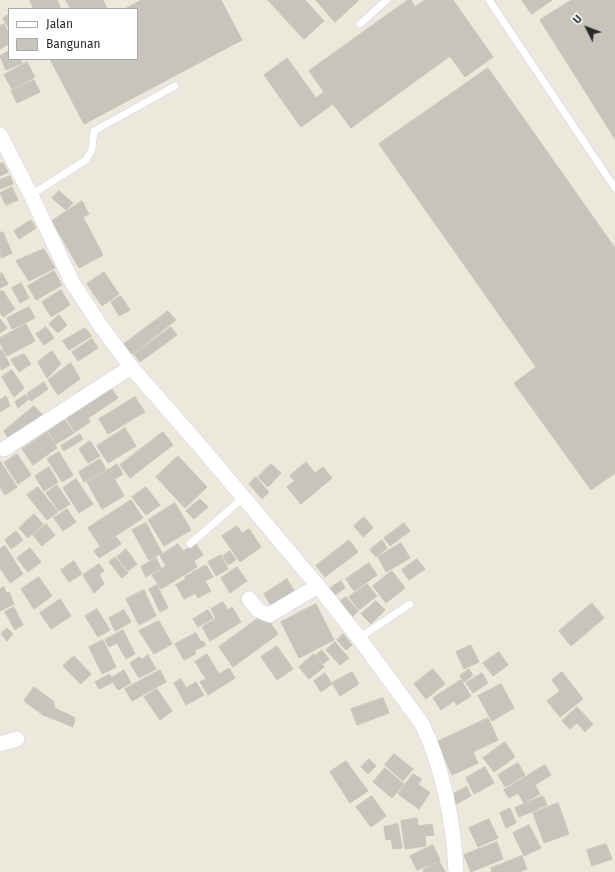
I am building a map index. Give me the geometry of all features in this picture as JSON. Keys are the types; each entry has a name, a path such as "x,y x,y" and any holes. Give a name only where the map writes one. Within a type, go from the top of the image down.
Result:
{"street":[{"path":"0,135 72,282 100,325 131,367 318,586 360,638 410,706 429,739 445,792 455,843 456,872"},
{"path":"4,449 131,367"},
{"path":"249,599 258,610 269,615 318,586"},
{"path":"0,744 17,739"}],"lane":[{"path":"360,24 387,0"},
{"path":"489,0 615,188"},
{"path":"31,196 86,160 92,149 94,131 175,86"},
{"path":"190,544 244,498"},
{"path":"360,638 410,604"}],"building":[{"path":"30,0 57,0 61,8 34,8"},
{"path":"66,0 103,0 107,8 70,8"},
{"path":"142,0 221,0 242,40 84,124 51,60 138,60 138,8 127,8"},
{"path":"268,0 305,0 324,21 304,39"},
{"path":"316,0 359,0 335,22"},
{"path":"408,0 411,0 415,7 425,0 453,0 493,57 465,77 450,56 351,128 333,104 301,127 264,75 287,58 316,98 324,92 309,71"},
{"path":"522,0 552,0 532,14"},
{"path":"572,0 615,0 615,139 540,20"},
{"path":"8,16 8,27 3,18"},
{"path":"4,24 8,32 8,45 0,49 0,26"},
{"path":"8,52 8,60 20,60 22,63 6,70 0,56"},
{"path":"27,62 35,77 12,89 4,75"},
{"path":"488,68 615,248 615,473 591,490 514,383 536,367 379,144"},
{"path":"34,80 40,92 17,103 11,91"},
{"path":"3,163 8,172 0,176 0,164"},
{"path":"10,176 13,184 0,189 0,180"},
{"path":"12,187 18,200 6,205 0,193"},
{"path":"59,191 73,203 66,210 52,198"},
{"path":"82,201 89,214 83,217 103,255 79,268 52,221"},
{"path":"31,220 36,228 19,239 14,231"},
{"path":"3,232 12,253 1,258 0,233"},
{"path":"44,249 55,268 29,281 16,261"},
{"path":"54,271 62,285 36,300 28,286"},
{"path":"104,272 119,294 102,306 87,284"},
{"path":"2,273 8,284 0,288 0,274"},
{"path":"21,283 29,298 20,303 12,288"},
{"path":"61,290 70,305 51,317 42,302"},
{"path":"3,291 15,309 3,317 0,313 0,292"},
{"path":"121,296 130,310 119,316 111,302"},
{"path":"29,307 35,318 12,329 7,318"},
{"path":"168,311 176,320 132,354 124,344"},
{"path":"59,315 67,325 58,333 49,324"},
{"path":"0,319 7,328 0,333"},
{"path":"26,324 35,341 7,356 0,343 0,338"},
{"path":"46,327 54,338 44,345 36,334"},
{"path":"171,327 177,335 140,362 134,354"},
{"path":"85,328 92,336 69,350 63,341"},
{"path":"92,339 98,348 78,361 72,352"},
{"path":"2,350 10,365 1,370 0,351"},
{"path":"52,351 61,364 47,378 38,362"},
{"path":"24,354 31,364 19,372 11,360"},
{"path":"71,363 80,379 58,395 48,380"},
{"path":"12,370 24,388 14,397 2,377"},
{"path":"44,382 48,389 31,401 27,394"},
{"path":"111,388 118,398 88,418 90,422 75,432 66,418"},
{"path":"25,395 29,399 18,408 15,402"},
{"path":"6,396 10,406 0,412 0,400"},
{"path":"135,397 145,412 108,434 99,419"},
{"path":"34,406 45,417 11,443 4,431"},
{"path":"65,420 74,433 56,444 48,431"},
{"path":"125,428 136,446 108,463 97,446"},
{"path":"47,432 57,448 33,465 22,449"},
{"path":"163,432 173,445 130,478 120,465"},
{"path":"80,434 83,439 64,451 61,446"},
{"path":"90,441 100,456 88,463 79,449"},
{"path":"59,452 73,475 62,482 47,459"},
{"path":"17,454 31,475 18,484 4,463"},
{"path":"178,456 207,487 185,508 156,477"},
{"path":"100,459 106,469 84,482 79,472"},
{"path":"0,461 17,487 5,495 0,487"},
{"path":"306,462 315,473 323,467 332,478 301,504 287,487 294,481 290,476"},
{"path":"117,464 123,474 115,479 110,469"},
{"path":"271,464 281,473 268,487 258,477"},
{"path":"49,467 58,482 44,491 35,476"},
{"path":"109,469 124,496 102,509 87,482"},
{"path":"256,477 269,492 262,499 249,484"},
{"path":"76,479 93,504 79,513 63,488"},
{"path":"57,485 70,504 59,511 46,493"},
{"path":"38,487 58,512 47,520 27,495"},
{"path":"146,487 160,505 146,515 132,497"},
{"path":"200,499 208,507 194,519 186,511"},
{"path":"131,500 143,518 100,546 88,528"},
{"path":"175,503 191,530 164,546 148,520"},
{"path":"67,509 76,522 63,531 54,518"},
{"path":"34,514 43,524 28,538 19,528"},
{"path":"364,517 373,528 363,537 354,526"},
{"path":"146,523 162,553 149,560 132,530"},
{"path":"404,523 410,531 390,546 384,538"},
{"path":"46,524 55,535 42,546 33,535"},
{"path":"237,526 242,533 249,529 261,547 240,562 222,536"},
{"path":"16,531 23,540 11,549 5,540"},
{"path":"116,537 121,544 99,558 94,551"},
{"path":"349,540 358,552 325,577 316,566"},
{"path":"382,540 387,548 376,557 370,550"},
{"path":"401,543 410,558 386,572 378,557"},
{"path":"178,544 183,551 196,544 203,555 194,561 197,567 161,589 152,575 166,566 160,556"},
{"path":"5,546 23,574 10,583 0,568 0,549"},
{"path":"30,548 41,562 28,572 17,558"},
{"path":"126,549 137,564 128,571 117,557"},
{"path":"230,551 236,560 228,565 223,556"},
{"path":"221,555 228,569 216,576 208,562"},
{"path":"115,557 128,573 122,578 109,562"},
{"path":"156,558 161,568 146,577 141,567"},
{"path":"417,559 425,569 409,580 402,570"},
{"path":"74,561 82,574 69,582 61,570"},
{"path":"369,563 377,575 354,591 346,579"},
{"path":"99,564 104,571 99,574 104,584 94,593 83,575"},
{"path":"206,565 213,577 205,581 211,591 198,598 185,577"},
{"path":"237,567 247,581 230,593 221,578"},
{"path":"392,571 405,588 386,603 373,586"},
{"path":"39,577 52,596 34,609 21,589"},
{"path":"186,579 194,594 184,599 176,585"},
{"path":"287,579 296,594 273,609 264,594"},
{"path":"341,581 345,588 333,596 329,589"},
{"path":"367,584 377,596 359,610 349,597"},
{"path":"157,585 168,608 160,612 149,589"},
{"path":"4,587 6,593 9,592 14,604 0,611 0,589"},
{"path":"144,590 156,616 139,625 126,599"},
{"path":"346,597 358,611 351,618 338,603"},
{"path":"60,599 71,616 51,629 40,613"},
{"path":"376,601 385,610 371,624 361,614"},
{"path":"223,602 228,610 232,607 241,622 210,641 202,627 216,618 211,609"},
{"path":"592,603 604,618 571,646 559,631"},
{"path":"316,604 334,640 299,658 281,622"},
{"path":"14,607 23,625 15,630 5,612"},
{"path":"97,609 110,630 98,637 85,616"},
{"path":"124,610 131,622 115,631 109,618"},
{"path":"208,610 213,618 198,627 193,619"},
{"path":"264,614 278,634 233,667 219,647"},
{"path":"159,621 172,644 154,654 139,631"},
{"path":"7,628 13,634 7,641 1,634"},
{"path":"123,630 135,654 126,659 117,643 109,647 105,640"},
{"path":"196,633 201,642 203,641 206,645 194,651 196,654 184,660 175,644"},
{"path":"343,634 352,645 346,650 337,640"},
{"path":"103,640 116,667 102,674 89,647"},
{"path":"335,642 349,658 340,665 326,650"},
{"path":"471,645 479,662 464,669 456,652"},
{"path":"277,646 293,669 277,680 261,657"},
{"path":"322,650 329,659 323,664 316,655"},
{"path":"499,652 508,665 493,676 483,663"},
{"path":"207,654 219,674 229,668 235,678 208,695 200,682 206,679 195,662"},
{"path":"314,654 324,667 309,679 299,667"},
{"path":"148,655 156,669 139,678 130,663 139,657 142,659"},
{"path":"74,656 91,674 81,684 63,666"},
{"path":"433,669 445,684 426,699 414,684"},
{"path":"469,669 473,675 464,682 460,676"},
{"path":"124,670 131,683 118,690 113,682 99,689 95,682 109,674 112,677"},
{"path":"160,670 166,682 132,701 125,689"},
{"path":"352,672 359,684 340,696 332,683"},
{"path":"562,672 583,699 560,717 547,701 560,691 552,680"},
{"path":"325,673 332,684 321,692 314,681"},
{"path":"482,673 488,683 473,693 466,683"},
{"path":"181,679 186,688 196,682 204,695 186,705 174,683"},
{"path":"461,680 471,696 457,705 454,701 441,710 433,698"},
{"path":"501,684 514,708 492,721 478,696"},
{"path":"34,687 53,701 55,708 51,718 43,715 24,701"},
{"path":"157,689 172,711 160,720 144,697"},
{"path":"383,698 389,713 357,725 351,709"},
{"path":"577,707 593,724 585,732 577,723 570,729 562,721"},
{"path":"55,708 75,718 73,727 51,718"},
{"path":"488,718 498,740 473,752 478,763 452,775 437,742"},
{"path":"505,742 515,757 494,772 483,758"},
{"path":"394,754 413,769 403,781 385,765"},
{"path":"369,759 376,766 368,774 361,767"},
{"path":"346,761 368,791 350,803 330,772"},
{"path":"518,763 525,775 505,787 498,775"},
{"path":"545,765 551,775 535,785 540,794 524,803 518,793 509,798 504,790"},
{"path":"485,767 494,783 474,794 466,778"},
{"path":"385,768 404,784 392,798 373,782"},
{"path":"413,774 422,779 418,784 430,793 419,809 398,794"},
{"path":"467,787 471,796 456,804 451,795"},
{"path":"372,796 386,816 371,827 356,807"},
{"path":"543,796 547,805 519,817 515,808"},
{"path":"558,803 569,834 544,843 533,813"},
{"path":"510,808 516,823 506,828 500,813"},
{"path":"417,818 418,826 432,824 434,835 425,836 426,846 405,849 401,821"},
{"path":"489,819 498,838 478,847 469,828"},
{"path":"398,824 402,848 393,849 391,839 386,840 384,827"},
{"path":"529,825 541,848 524,856 513,833"},
{"path":"497,842 503,859 471,872 464,855"},
{"path":"606,844 612,859 592,866 587,850"},
{"path":"433,845 440,860 417,870 410,856"},
{"path":"522,856 527,869 519,872 492,872 491,868"},
{"path":"439,861 445,872 424,872 423,870"}]}
